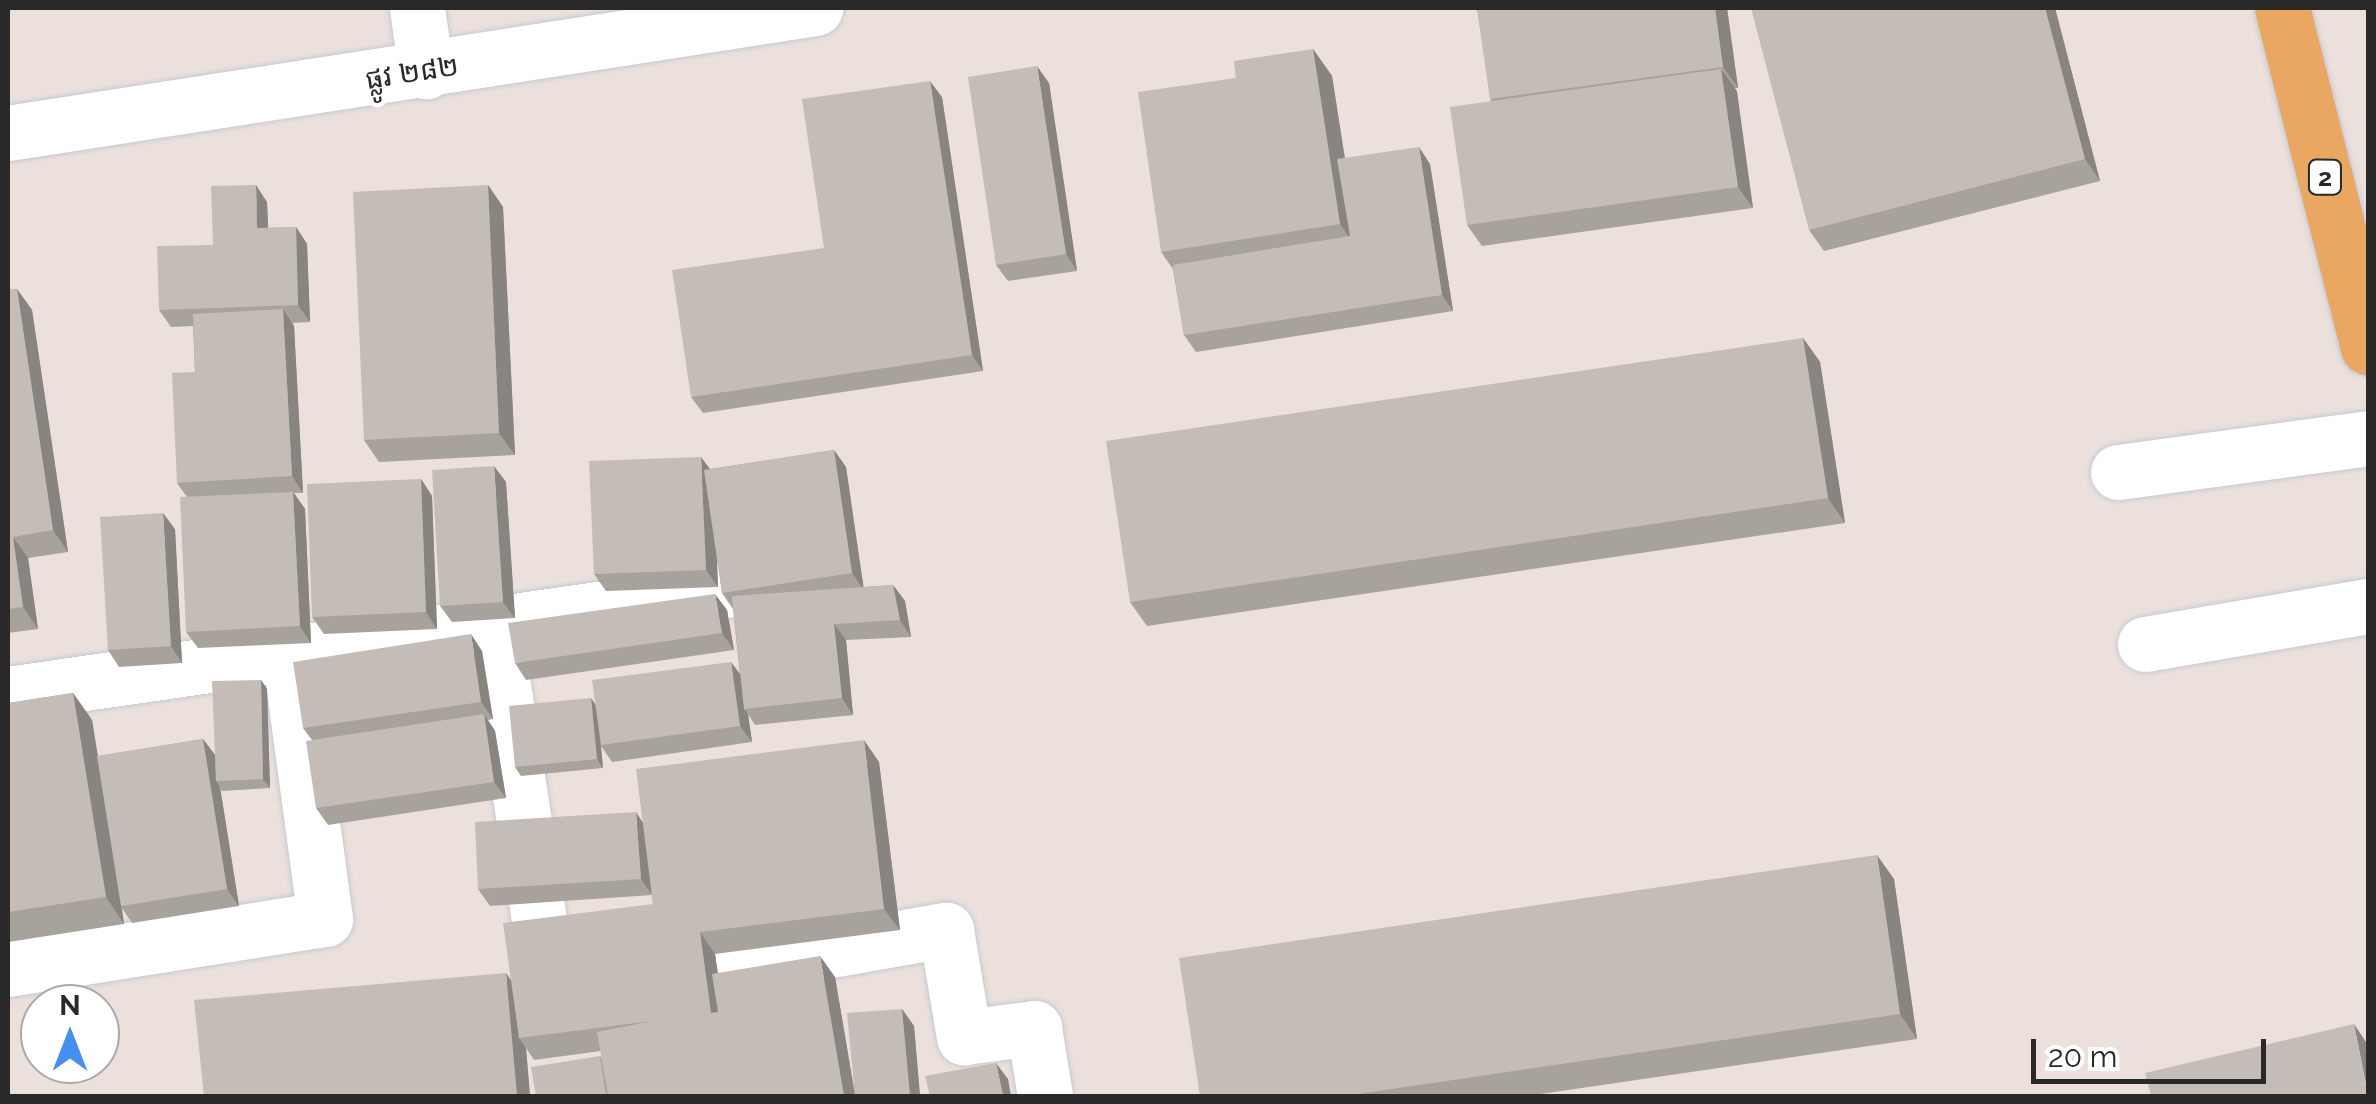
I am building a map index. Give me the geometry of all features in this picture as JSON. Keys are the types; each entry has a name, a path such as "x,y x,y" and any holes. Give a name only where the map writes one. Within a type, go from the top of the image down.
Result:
{"main road":[{"name":"2","path":"2282,8 2368,347"}],"street":[{"path":"416,8 426,71"},
{"name":"ផ្លូវ ២៨២","path":"8,133 816,8"},
{"path":"2118,472 2368,438"},
{"path":"8,694 723,591"},
{"path":"2145,644 2368,606"},
{"path":"494,626 551,1000 946,930 964,1038 1034,1028 1046,1096"},
{"path":"8,969 325,919 289,654"}],"building":[{"path":"1477,8 1715,8 1723,67 1490,99"},
{"path":"1751,8 2045,8 2085,159 1809,230"},
{"path":"1313,49 1340,224 1161,252 1138,92 1236,78 1234,61"},
{"path":"1037,66 1066,254 996,265 968,77"},
{"path":"1721,69 1738,187 1467,225 1450,107"},
{"path":"930,81 972,355 691,397 672,270 824,248 802,99"},
{"path":"1419,147 1442,295 1184,335 1173,265 1350,236 1337,159"},
{"path":"256,185 257,228 296,227 298,305 159,310 157,246 213,245 211,186"},
{"path":"488,185 499,433 364,440 353,192"},
{"path":"17,289 53,530 13,537 23,607 8,609 8,290"},
{"path":"283,309 292,476 177,483 172,373 195,372 193,314"},
{"path":"1803,338 1828,498 1130,602 1106,441"},
{"path":"834,450 852,573 722,593 704,470"},
{"path":"701,457 706,570 594,574 589,461"},
{"path":"494,466 503,602 440,606 432,470"},
{"path":"421,479 426,612 312,617 307,484"},
{"path":"293,492 300,626 186,632 180,497"},
{"path":"163,513 171,646 108,650 100,517"},
{"path":"893,585 900,620 834,624 842,698 744,709 732,596"},
{"path":"715,594 722,633 515,663 508,623"},
{"path":"471,634 481,702 303,728 293,662"},
{"path":"731,662 740,726 601,745 592,680"},
{"path":"261,680 263,779 216,781 212,681"},
{"path":"73,693 106,897 8,912 8,703"},
{"path":"591,698 597,759 515,767 509,706"},
{"path":"484,714 494,782 316,808 306,741"},
{"path":"203,739 227,889 121,906 97,756"},
{"path":"864,740 884,909 700,932 711,1013 718,1012 712,974 820,956 844,1096 608,1096 597,1032 652,1021 519,1038 503,923 653,904 636,769"},
{"path":"636,812 641,879 478,889 475,822"},
{"path":"1877,855 1900,1014 1344,1096 1200,1096 1179,958"},
{"path":"506,973 517,1096 204,1096 194,1000"},
{"path":"902,1009 910,1096 855,1096 847,1013"},
{"path":"2354,1024 2368,1096 2151,1096 2145,1073"},
{"path":"600,1056 606,1096 536,1096 531,1067"},
{"path":"996,1063 1003,1096 930,1096 925,1076"}]}
